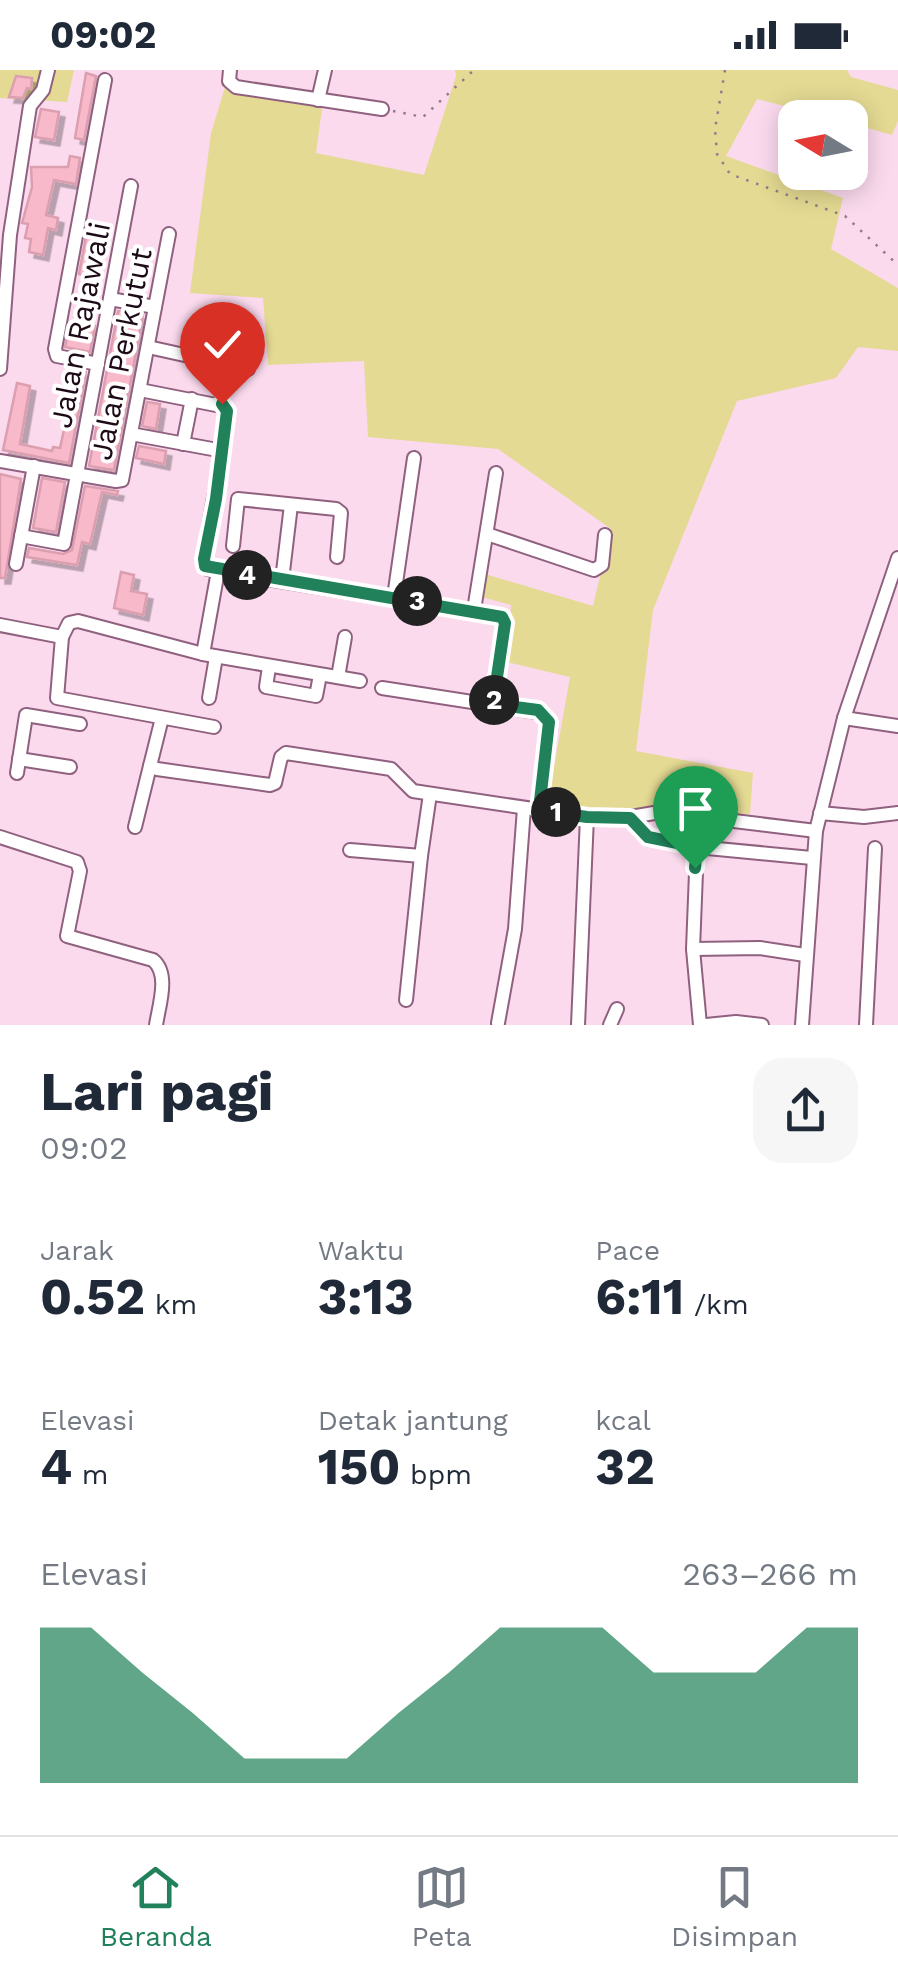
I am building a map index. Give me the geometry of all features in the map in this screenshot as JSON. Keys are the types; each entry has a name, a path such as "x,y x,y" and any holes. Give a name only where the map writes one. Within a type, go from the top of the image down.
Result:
{"street":[{"path":"0,368 10,235 30,106 42,90 48,70"},
{"path":"230,70 228,81 232,86 382,109"},
{"path":"318,100 326,70"},
{"path":"98,364 58,356 55,348 105,80"},
{"name":"Jalan Rajawali","path":"64,544 132,186"},
{"name":"Jalan Perkutut","path":"77,474 119,481 124,477 170,234"},
{"path":"110,299 155,307"},
{"path":"232,366 242,318"},
{"path":"148,348 248,368"},
{"path":"140,390 226,407 204,559 208,569 499,615 504,619 493,704"},
{"path":"183,444 192,399"},
{"path":"131,434 222,451"},
{"path":"394,597 414,458"},
{"path":"0,461 77,474"},
{"path":"16,564 34,466"},
{"path":"474,610 496,473"},
{"path":"232,546 238,499 339,510 337,557"},
{"path":"282,580 292,505"},
{"path":"487,534 594,570 602,565 605,535"},
{"path":"22,536 80,546"},
{"path":"802,1025 804,954 816,831 844,718 892,597 898,558"},
{"path":"209,698 218,570"},
{"path":"52,720 62,637 69,623 78,621 209,656 360,681"},
{"path":"0,625 62,637"},
{"path":"338,677 346,637"},
{"path":"269,667 266,687 316,696 320,675"},
{"path":"382,688 538,710 547,716 498,1023"},
{"path":"57,698 214,727"},
{"path":"70,767 18,766 26,715 80,724"},
{"path":"135,827 162,718"},
{"path":"844,718 898,726"},
{"path":"150,766 270,785 275,783 281,757 286,753 391,769 408,789 430,794 587,817 630,818 668,812 816,831"},
{"path":"406,1000 430,794"},
{"path":"820,813 864,817 898,813"},
{"path":"578,1025 587,817"},
{"path":"630,818 648,837 697,847 812,858"},
{"path":"0,838 77,862 80,871 67,936 153,960 160,966 163,976 156,1025"},
{"path":"697,847 694,949 703,1025 762,1025"},
{"path":"866,1025 876,848"},
{"path":"350,850 421,856"},
{"path":"694,949 760,948 804,954"},
{"path":"610,1025 617,1010"}],"path":[{"path":"382,109 423,117 474,70"},
{"path":"724,70 715,129 717,154 730,174 845,216 898,266"}],"shaded area":[{"path":"0,70 74,70 67,102 0,98"},
{"path":"455,70 847,70 851,77 898,90 898,121 892,135 868,128 868,100 778,100 778,104 757,99 726,156 778,175 778,190 821,190 843,198 831,249 898,288 898,351 858,347 836,378 737,401 653,610 636,751 753,773 750,814 547,807 570,677 507,662 511,605 482,597 485,574 593,606 611,529 498,449 368,437 364,361 268,365 263,298 190,293 211,133 226,84 323,101 316,153 424,175"}],"building":[{"path":"86,73 96,76 84,140 75,138"},
{"path":"16,76 32,78 31,89 27,88 23,98 9,97"},
{"path":"41,109 59,112 54,140 35,137"},
{"path":"70,156 80,158 76,184 54,180 46,215 58,218 56,230 48,228 43,255 29,252 31,239 25,238 28,224 22,223 32,187 31,167 68,167"},
{"path":"86,236 98,238 93,277 79,274"},
{"path":"118,311 143,315 114,470 89,466"},
{"path":"83,323 95,326 90,352 65,347 67,337 80,339"},
{"path":"77,370 86,372 69,463 3,450 17,383 30,386 20,444 52,451 53,447 60,448"},
{"path":"147,402 160,404 156,429 142,426"},
{"path":"139,446 166,451 164,464 136,458"},
{"path":"0,474 21,479 5,578 0,578"},
{"path":"42,478 65,482 56,532 33,528"},
{"path":"85,486 118,491 117,495 102,492 90,544 82,542 77,565 27,557 29,548 63,554 72,550"},
{"path":"121,572 134,575 131,591 147,594 143,615 114,608"}],"route":[{"path":"222,404 227,411 204,559 208,569 499,615 505,623 493,704 538,710 549,722 539,810 630,818 648,837 697,847 695,868"}]}
